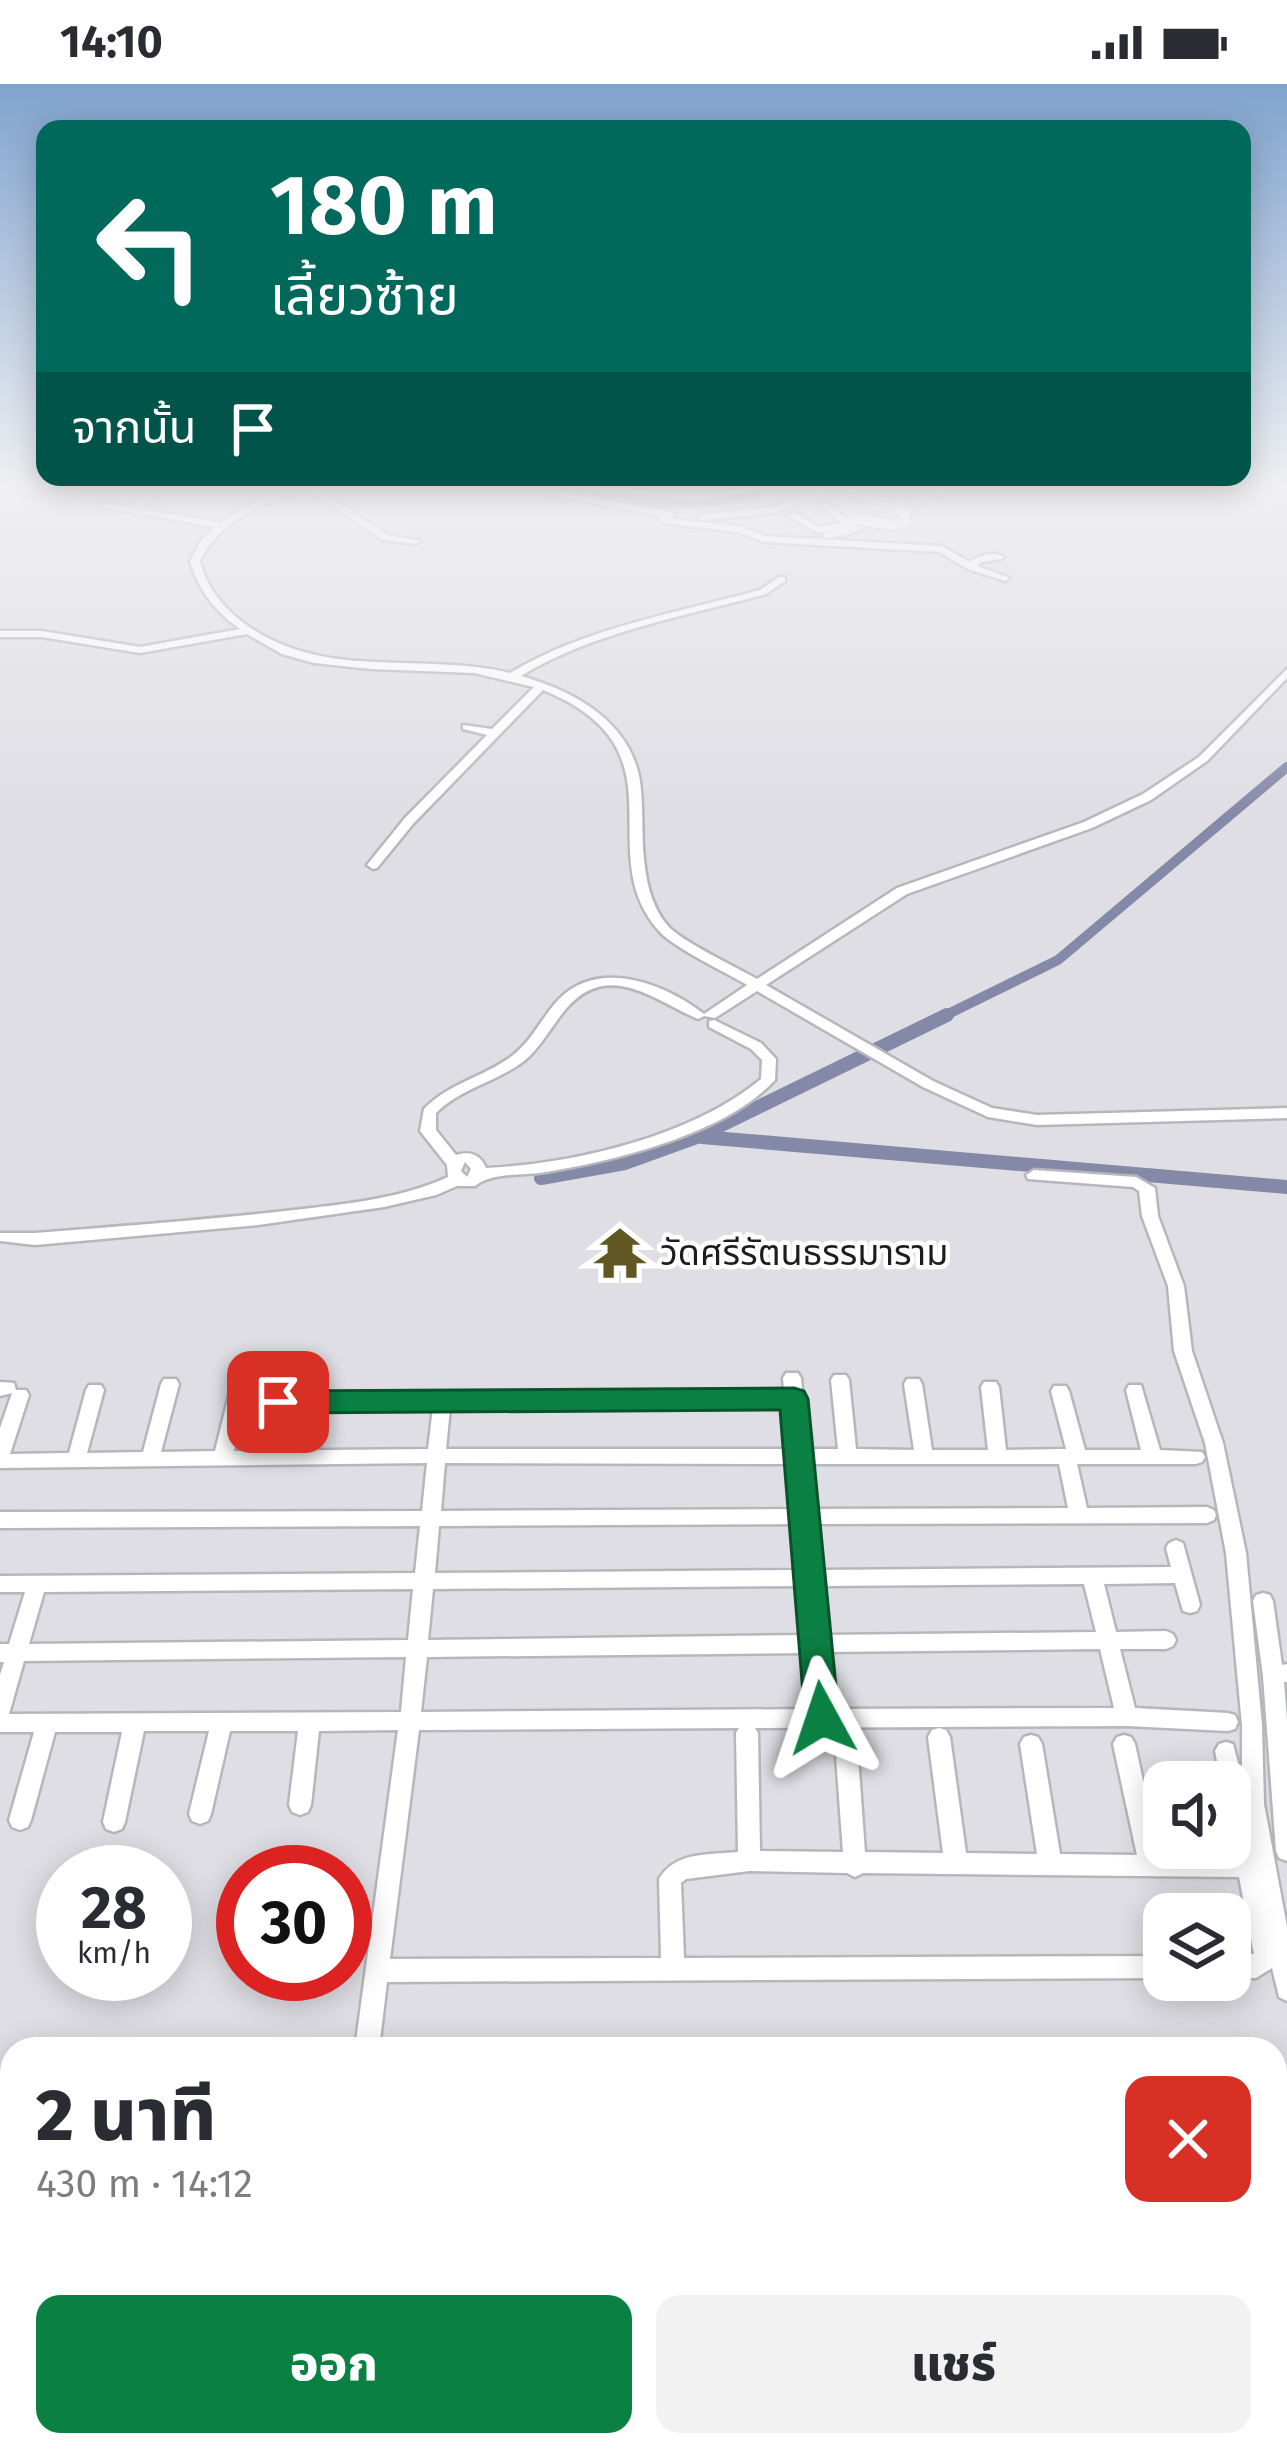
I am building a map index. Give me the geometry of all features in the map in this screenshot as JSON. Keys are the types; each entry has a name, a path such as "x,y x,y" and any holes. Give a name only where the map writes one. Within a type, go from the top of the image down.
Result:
{"street":[{"path":"209,596 247,631 277,650 320,663 460,668 513,676 589,709 622,743 634,764 641,900 666,932 971,1106 1022,1119 1287,1113"},
{"path":"513,676 572,645 750,596"},
{"path":"0,634 42,634 140,650 247,631"},
{"path":"709,1018 761,989 902,891 1088,825 1147,797 1203,759 1287,672"},
{"path":"373,865 542,685"},
{"path":"466,728 494,733"},
{"path":"6,1237 21,1240 273,1216 430,1195 474,1161 481,1173 526,1173 641,1145 753,1094 768,1080 769,1059 757,1046 667,994 631,982 597,986 572,996 516,1060 429,1112 428,1132 456,1171"},
{"path":"1034,1175 1145,1184 1156,1237 1176,1286 1183,1351 1214,1444 1236,1552 1252,1725 1253,1804 1287,1989"},
{"path":"840,1379 848,1456"},
{"path":"150,1459 170,1384"},
{"path":"913,1384 924,1456"},
{"path":"990,1387 998,1456"},
{"path":"224,1458 239,1393 442,1402 793,1388 822,1718"},
{"path":"76,1460 95,1390"},
{"path":"1135,1390 1151,1456"},
{"path":"9,1391 0,1459 1196,1457"},
{"path":"1060,1391 1079,1514"},
{"path":"369,2037 410,1721 442,1402"},
{"path":"0,1520 1207,1515"},
{"path":"1176,1548 1190,1605"},
{"path":"0,1584 1183,1575"},
{"path":"1092,1576 1127,1717"},
{"path":"0,1710 9,1653 37,1583"},
{"path":"1263,1600 1280,1675 1287,1851"},
{"path":"9,1653 1166,1640"},
{"path":"0,1723 1127,1717 1228,1722"},
{"path":"20,1820 46,1722"},
{"path":"200,1814 222,1722"},
{"path":"300,1805 310,1722"},
{"path":"114,1822 135,1723"},
{"path":"748,1733 749,1862"},
{"path":"939,1737 956,1865"},
{"path":"845,1742 855,1866"},
{"path":"1031,1744 1050,1864"},
{"path":"1124,1744 1143,1832"},
{"path":"1226,1751 1228,1761"},
{"path":"673,1969 673,1874 681,1869 749,1862 1143,1864"},
{"path":"1250,1869 1266,1958 1251,1966"},
{"path":"378,1971 1143,1967"}],"waterway":[{"path":"940,1018 1058,960 1287,767"},
{"path":"541,1178 625,1163 697,1137 947,1015"},
{"path":"702,1137 1287,1187"}],"place":[{"name":"วัดศรีรัตนธรรมาราม","path":"620,1253"}],"route":[{"path":"278,1402 794,1399 822,1718"}]}
